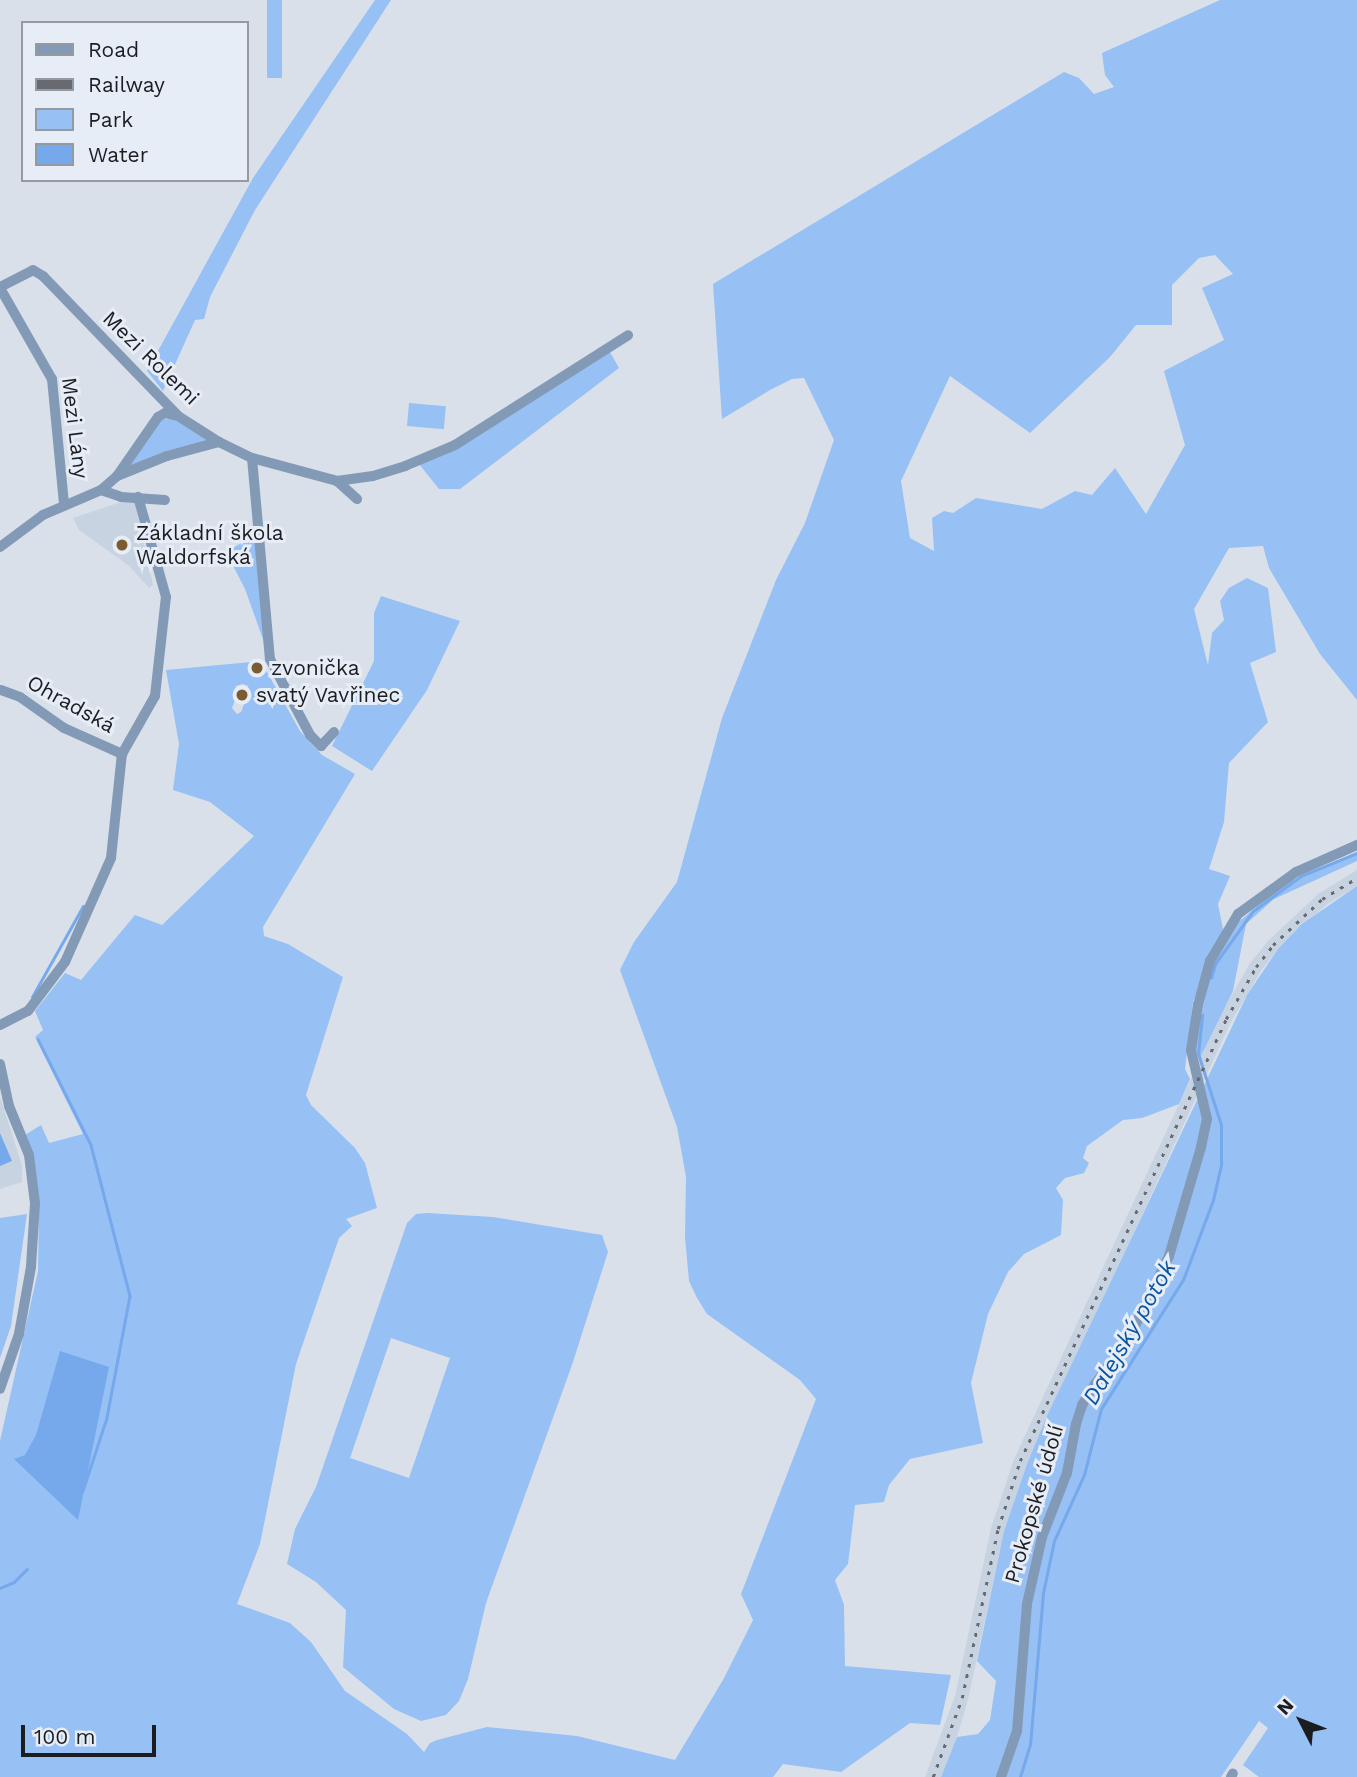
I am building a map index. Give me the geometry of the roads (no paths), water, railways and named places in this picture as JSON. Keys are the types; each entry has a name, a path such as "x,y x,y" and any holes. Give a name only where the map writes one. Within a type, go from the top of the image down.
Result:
{"street":[{"name":"Mezi Rolemi","path":"0,287 33,270 43,276 178,416 251,458 337,481 373,476 455,445 628,335"},
{"name":"Mezi Lány","path":"0,287 52,379 64,503"},
{"path":"0,547 26,526 64,503 101,490 117,476 158,417 165,413 178,416"},
{"path":"117,476 167,456 219,442"},
{"path":"251,458 270,659 297,715 321,746 334,732"},
{"path":"337,481 357,499"},
{"path":"101,490 121,496 165,500"},
{"path":"0,1025 28,1011 54,980 94,899 111,858 116,836 122,754 155,696 166,615 164,585 138,497"},
{"name":"Ohradská","path":"0,690 20,696 64,727 122,754"},
{"name":"Prokopské údolí","path":"1001,1777 1017,1731 1027,1604 1042,1537 1067,1474 1076,1423 1082,1405 1130,1336 1169,1256 1201,1147 1207,1119 1191,1050 1198,1005 1210,961 1238,914 1296,872 1319,859 1357,845"},
{"path":"0,1064 9,1105 29,1155 34,1203 31,1267 24,1307 19,1334 0,1389"}],"water":[{"path":"0,1133 12,1161 0,1166"},
{"path":"60,1351 109,1367 78,1520 14,1459 25,1455 36,1435"}],"waterway":[{"name":"Dalejský potok","path":"1211,978 1215,964 1253,911 1301,876 1357,853"},
{"path":"32,997 83,906"},
{"name":"Dalejský potok","path":"1020,1777 1030,1745 1043,1593 1054,1541 1084,1475 1101,1409 1183,1280 1213,1200 1221,1164 1221,1125 1198,1054 1202,1015"},
{"path":"38,1039 91,1145 130,1296 107,1418 83,1491"},
{"path":"0,1588 14,1582 27,1569"}],"railway":[{"path":"933,1777 962,1698 998,1529 1020,1461 1226,1019 1256,967 1273,945 1322,899 1357,878"}],"place":[{"name":"Základní škola Waldorfská","path":"122,545"},
{"name":"zvonička","path":"257,668"},
{"name":"svatý Vavřinec","path":"242,695"}]}
